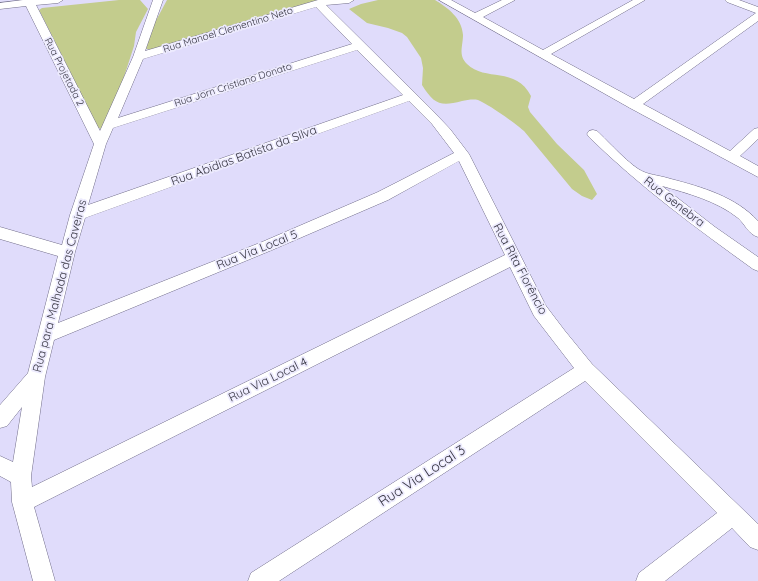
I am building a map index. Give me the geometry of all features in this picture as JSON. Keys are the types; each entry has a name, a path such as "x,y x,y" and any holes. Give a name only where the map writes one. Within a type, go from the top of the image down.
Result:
{"street":[{"path":"0,6 29,1 58,0"},
{"name":"Rua para Malhada das Caveiras","path":"44,581 22,502 20,476 36,377 77,215 100,144 138,57 158,0"},
{"name":"Rua Manoel Clementino Neto","path":"138,57 318,3 349,0"},
{"path":"444,0 544,54 634,106 758,172"},
{"path":"475,17 510,0"},
{"path":"544,54 640,0"},
{"path":"730,0 758,12"},
{"name":"Rua Projetada 2","path":"29,1 100,144"},
{"name":"Rua Rita Florêncio","path":"318,3 358,46 436,120 462,154 540,311 586,370 758,540"},
{"path":"634,106 758,16"},
{"name":"Rua Jorn Cristiano Donato","path":"108,125 358,46"},
{"name":"Rua Abidias Batista da Silva","path":"77,215 411,96"},
{"path":"731,157 758,132"},
{"name":"Rua Genebra","path":"593,134 622,162 710,231 756,260"},
{"name":"Rua Via Local 5","path":"47,336 267,246 383,196 462,154"},
{"path":"640,176 695,190 743,214 758,217"},
{"path":"743,214 758,230"},
{"path":"0,233 67,252"},
{"name":"Rua Via Local 4","path":"22,502 513,258"},
{"name":"Rua Via Local 3","path":"259,581 586,370"},
{"path":"0,419 36,377"},
{"path":"0,466 20,476"},
{"path":"647,581 733,514"}],"green space":[{"path":"119,0 140,0 148,9 136,32 134,46 123,80 102,129 98,128 39,10 42,8"},
{"path":"167,0 337,0 152,50 146,49 153,26"},
{"path":"378,0 435,0 454,14 462,29 462,54 464,61 474,69 509,77 525,87 531,96 528,107 530,112 557,144 584,170 597,194 592,200 582,196 572,189 524,131 495,109 478,100 443,104 434,100 422,85 423,68 421,58 407,37 402,33 388,28 367,23 349,9 361,4"}]}
